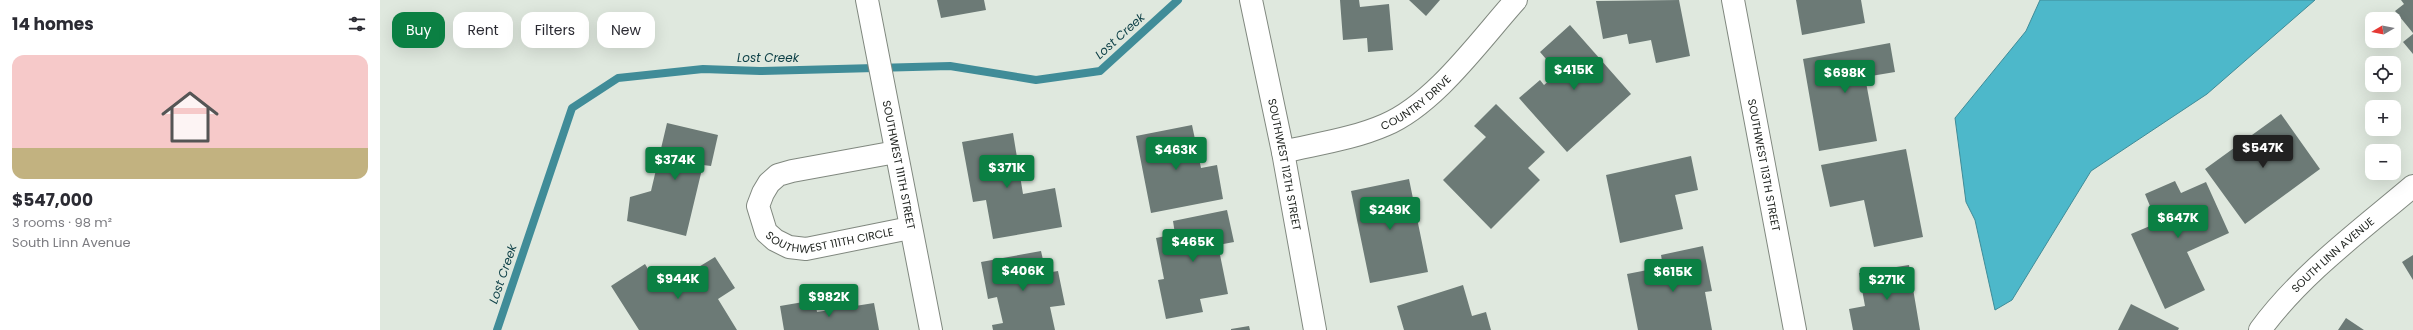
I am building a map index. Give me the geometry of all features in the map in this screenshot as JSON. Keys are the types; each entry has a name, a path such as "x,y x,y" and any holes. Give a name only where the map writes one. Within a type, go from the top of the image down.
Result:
{"street":[{"name":"SOUTHWEST 111TH STREET","path":"867,0 930,330"},
{"name":"SOUTHWEST 112TH STREET","path":"1251,0 1282,152 1315,330"},
{"name":"COUNTRY DRIVE","path":"1282,152 1366,132 1405,115 1424,100 1447,77 1516,0"},
{"name":"SOUTHWEST 113TH STREET","path":"1733,0 1796,330"},
{"name":"SOUTHWEST 111TH CIRCLE","path":"895,150 778,175 763,193 758,206 766,232 775,240 789,247 806,249 910,228"},
{"name":"SOUTH LINN AVENUE","path":"2260,330 2277,306 2306,277 2413,186"}],"water":[{"path":"2040,0 2315,0 2207,94 2091,171 2012,300 1995,310 1975,220 1966,202 1955,118 2026,31"}],"building":[{"path":"937,0 984,0 986,10 941,18"},
{"path":"1340,0 1359,0 1360,7 1389,4 1393,50 1368,52 1367,38 1343,40"},
{"path":"1409,0 1440,0 1426,16"},
{"path":"1679,0 1690,56 1656,63 1651,40 1629,44 1627,34 1603,39 1596,1"},
{"path":"1796,0 1861,0 1865,23 1802,35"},
{"path":"2401,0 2413,0 2413,33 2401,18 2401,12 2395,11 2404,4"},
{"path":"1570,25 1631,94 1567,152 1519,98 1540,80 1544,85 1558,73 1540,52"},
{"path":"2413,34 2413,54 2403,42"},
{"path":"1890,43 1895,72 1865,77 1877,141 1819,151 1803,59"},
{"path":"1496,104 1545,152 1528,168 1540,180 1491,229 1443,180 1486,137 1474,126"},
{"path":"2281,114 2320,169 2245,224 2205,169"},
{"path":"667,123 718,135 711,166 703,165 686,236 627,221 630,197 651,191"},
{"path":"1192,125 1201,168 1217,165 1223,199 1151,213 1136,136"},
{"path":"1013,133 1023,194 1055,188 1062,227 993,239 986,200 973,202 962,142"},
{"path":"1906,149 1923,237 1874,247 1864,200 1830,207 1821,165"},
{"path":"1691,156 1698,190 1675,195 1683,229 1620,243 1606,175"},
{"path":"1409,179 1428,272 1370,283 1351,191"},
{"path":"2175,181 2181,193 2206,182 2229,233 2187,252 2205,290 2165,309 2131,234 2157,223 2145,194"},
{"path":"1227,210 1234,242 1218,245 1228,294 1200,299 1203,312 1166,319 1158,280 1164,279 1156,238 1175,234 1173,221"},
{"path":"1703,246 1712,291 1705,292 1712,330 1638,330 1627,274 1663,267 1661,255"},
{"path":"1041,251 1046,273 1058,271 1065,305 1050,307 1055,330 993,330 992,325 1003,323 997,297 988,299 981,262"},
{"path":"2413,255 2413,280 2402,262"},
{"path":"715,257 735,288 718,299 737,330 639,330 611,286 645,264 661,290"},
{"path":"1909,265 1920,330 1853,330 1849,309 1865,306 1859,273"},
{"path":"1463,285 1472,316 1486,312 1491,330 1404,330 1397,306"},
{"path":"815,300 817,312 874,303 879,330 784,330 780,306"},
{"path":"2131,304 2179,328 2178,330 2118,330"},
{"path":"2346,318 2364,330 2338,330"},
{"path":"1249,326 1250,330 1231,330 1231,329"}],"waterway":[{"name":"Lost Creek","path":"497,330 572,108 618,78 703,69 760,71 950,66 1036,80 1100,71 1178,0"}]}
